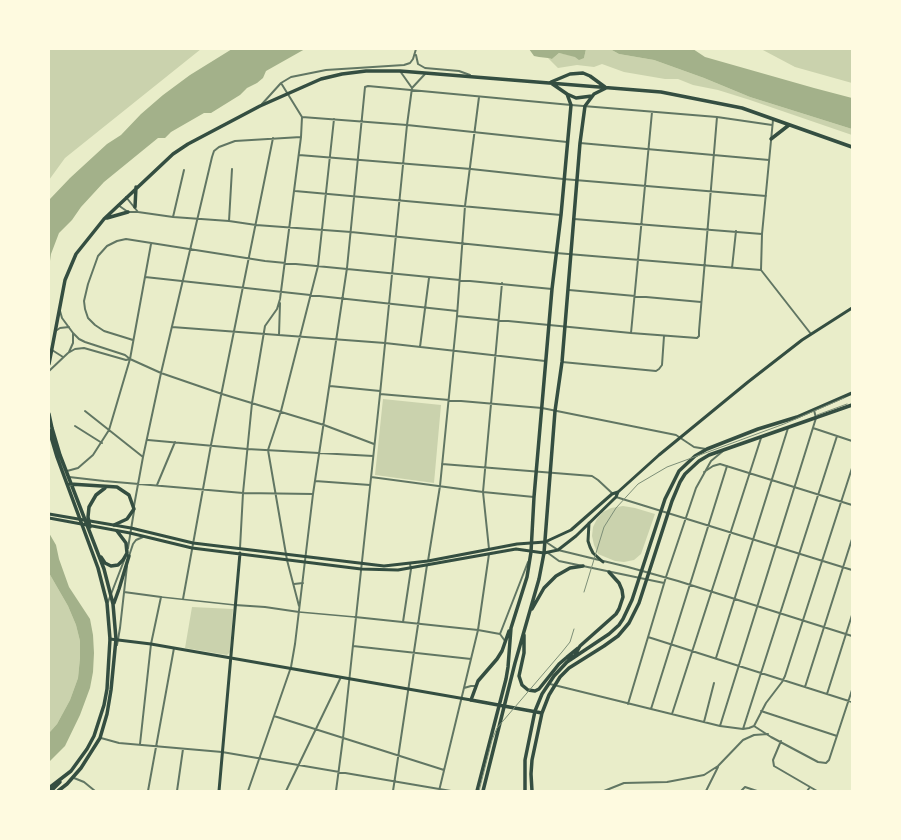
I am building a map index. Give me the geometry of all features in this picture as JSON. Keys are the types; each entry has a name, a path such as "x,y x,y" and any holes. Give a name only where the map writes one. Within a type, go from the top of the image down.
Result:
{"main road":[{"path":"49,364 65,280 76,254 104,219 173,154 188,144 260,106 321,79 336,75 366,71 400,71 661,92 713,101 742,108 852,147"},
{"path":"550,83 566,76 583,73 607,87"},
{"path":"471,700 475,686 482,674 497,659 505,641 527,577 530,560 536,471 552,289 561,214 563,179 571,105 562,84 566,76"},
{"path":"483,791 515,663 546,553 545,542 555,411 562,362 580,143 585,106 597,87 596,81"},
{"path":"550,83 576,98 593,95 607,87"},
{"path":"771,139 789,125"},
{"path":"135,208 136,188"},
{"path":"104,219 128,212"},
{"path":"49,518 130,533 192,548 361,569 411,569 517,544 545,542 572,530 612,494 618,492 659,455 748,382 811,334 852,308"},
{"path":"525,791 525,760 535,711 542,694 548,683 559,670 575,656 609,634 619,625 628,610 665,499 679,471 695,456 707,449 814,410 852,393"},
{"path":"532,791 530,774 532,760 542,713 554,685 569,668 604,646 622,632 632,618 642,594 672,502 680,482 691,468 709,455 852,405"},
{"path":"49,414 52,428 69,476 69,484 97,549 111,595 117,639 107,714 100,738 81,768 63,791"},
{"path":"49,430 94,552 107,603 110,639 107,689 100,719 87,749 71,771 49,788"},
{"path":"69,484 117,487 125,492 131,499 134,509 127,519 114,526"},
{"path":"90,532 88,517 90,506 96,495 102,489 108,487"},
{"path":"49,514 131,528 193,544 384,566 410,564 489,551 516,549 546,553 558,550 576,536 616,497 618,492"},
{"path":"589,523 588,535 590,547 603,562"},
{"path":"113,604 119,589 128,554 124,539 117,531"},
{"path":"97,549 104,561 111,566 121,564 128,554"},
{"path":"219,791 240,549"},
{"path":"529,613 549,581 564,570 583,566"},
{"path":"525,627 524,653 520,670 520,681 525,688 532,691 539,689 552,672 566,658 616,614 622,603 622,590 619,583 609,572"},
{"path":"477,791 506,680 510,628"},
{"path":"110,639 231,657 542,713"},
{"path":"575,656 580,646"},
{"path":"515,663 524,653"},
{"path":"566,658 575,656"},
{"path":"575,656 578,661"},
{"path":"51,791 56,787 61,779"},
{"path":"58,791 67,784"}],"street":[{"path":"260,106 281,83 291,77 326,70 410,64 416,49"},
{"path":"415,54 418,64 425,68 459,71 475,77"},
{"path":"400,71 412,89"},
{"path":"336,791 371,477 407,125 412,89 425,74"},
{"path":"240,549 243,493 252,403 265,326 277,309 282,292 284,263 295,191 301,137 302,117 281,83"},
{"path":"248,791 291,668 296,644 313,494 337,339 346,268 365,87 412,89 478,97 717,117 772,125"},
{"path":"393,791 440,486 457,316 466,206 478,97"},
{"path":"631,333 652,112"},
{"path":"302,117 407,125 567,142"},
{"path":"457,316 697,338 699,336 717,117"},
{"path":"300,609 287,560 268,450 281,411 318,266 334,119"},
{"path":"773,119 762,234 761,270 811,334"},
{"path":"117,639 124,592 130,533 143,457 196,219 214,151 223,145 235,141 301,137"},
{"path":"183,599 211,445 273,138"},
{"path":"580,143 769,160"},
{"path":"299,155 766,196"},
{"path":"228,221 232,169"},
{"path":"173,217 184,170"},
{"path":"295,191 561,214"},
{"path":"126,197 138,212"},
{"path":"118,205 128,212 173,217 396,236 556,253 761,270"},
{"path":"574,219 762,234"},
{"path":"732,268 736,231"},
{"path":"133,340 104,331 88,318 84,309 84,301 88,284 98,256 107,246 117,241 126,239 248,259 552,289"},
{"path":"67,471 78,468 88,460 102,443 109,430 130,359 151,243"},
{"path":"145,277 388,304 457,310"},
{"path":"420,347 429,278"},
{"path":"439,790 478,630 489,551 483,492 502,283"},
{"path":"568,290 701,302"},
{"path":"278,335 280,300"},
{"path":"59,306 62,318 72,333 79,340 125,355 130,359 161,373 222,394 324,425 374,444"},
{"path":"54,332 60,328 69,327"},
{"path":"172,327 385,343 496,354 546,361"},
{"path":"68,353 72,347 72,333"},
{"path":"562,362 656,370 662,366 664,336"},
{"path":"49,371 62,357 68,353 84,348 126,360 130,359"},
{"path":"51,349 62,357"},
{"path":"330,386 448,400 542,408 671,434 694,447 707,449"},
{"path":"720,726 816,418 814,410"},
{"path":"85,411 143,457"},
{"path":"75,426 102,443"},
{"path":"716,658 789,427"},
{"path":"813,428 852,441"},
{"path":"743,729 837,436"},
{"path":"672,714 761,438"},
{"path":"148,440 247,449 373,456"},
{"path":"157,485 175,442"},
{"path":"628,704 664,583 696,488 703,473 712,460 725,450"},
{"path":"442,464 592,476 616,497 852,570"},
{"path":"703,473 717,464 727,466 852,505"},
{"path":"651,709 727,466"},
{"path":"548,683 720,726 743,729 754,726 761,711 783,680 852,468"},
{"path":"69,476 243,493 313,494"},
{"path":"371,477 483,492 534,497"},
{"path":"315,481 370,486"},
{"path":"107,603 133,544 136,540 143,537"},
{"path":"805,687 852,540"},
{"path":"545,542 558,550 690,584 757,607 852,636"},
{"path":"546,553 559,561 664,583"},
{"path":"500,634 525,568 530,560"},
{"path":"403,622 411,569 410,564"},
{"path":"294,584 303,583"},
{"path":"124,592 299,612 478,630 500,634 505,641"},
{"path":"140,745 151,644 161,597"},
{"path":"827,694 852,615"},
{"path":"648,637 693,650 852,702"},
{"path":"352,646 471,659"},
{"path":"148,791 174,648"},
{"path":"286,791 341,677"},
{"path":"704,722 714,683"},
{"path":"464,688 475,686"},
{"path":"754,726 820,763 824,763 829,760 852,690"},
{"path":"761,711 837,736"},
{"path":"274,716 444,770"},
{"path":"604,791 624,783 657,783 682,780 704,775 718,766 743,740 754,735 768,734"},
{"path":"100,738 119,743 222,752 451,791"},
{"path":"781,741 773,760 774,766 817,791"},
{"path":"177,791 183,749"},
{"path":"706,791 718,766"},
{"path":"72,778 84,782 94,791"},
{"path":"741,791 745,787 757,791"},
{"path":"807,791 810,787"}],"shaded area":[{"path":"49,49 201,49 65,158 49,180"},
{"path":"232,49 305,49 266,71 263,78 257,83 247,88 240,95 211,113 204,113 171,132 165,138 158,138 104,182 59,233 51,254 49,268 50,199 70,178 107,144 121,135 141,114 163,95 190,75"},
{"path":"529,49 586,49 584,58 579,60 575,57 559,53 552,59 534,56"},
{"path":"586,49 610,49 619,54 654,60 750,97 852,129 852,135 750,100 718,90 693,85 678,79 665,79 624,72 602,64 594,67 577,65 558,68 548,58 552,59 559,53 584,58"},
{"path":"610,49 693,49 705,57 852,98 852,129 750,97 654,60 619,54"},
{"path":"761,49 852,49 852,83 795,67"},
{"path":"383,399 441,405 434,483 375,475"},
{"path":"623,506 655,514 641,554 634,560 624,562 615,561 598,554 592,536 593,527 603,512 611,508"},
{"path":"49,533 56,545 59,559 69,587 90,619 94,653 90,688 80,715 65,746 49,762 49,733 57,724 70,700 78,678 80,641 76,625 68,606 49,573"},
{"path":"49,573 68,606 76,625 80,641 80,658 78,678 70,700 57,724 49,733"},
{"path":"192,607 233,609 230,652 227,655 185,648"}],"railway":[{"path":"584,592 604,527 616,508 638,484 667,467 784,424 844,398"},
{"path":"817,415 847,404"},
{"path":"479,791 492,740 497,728 570,642 574,629"}]}
